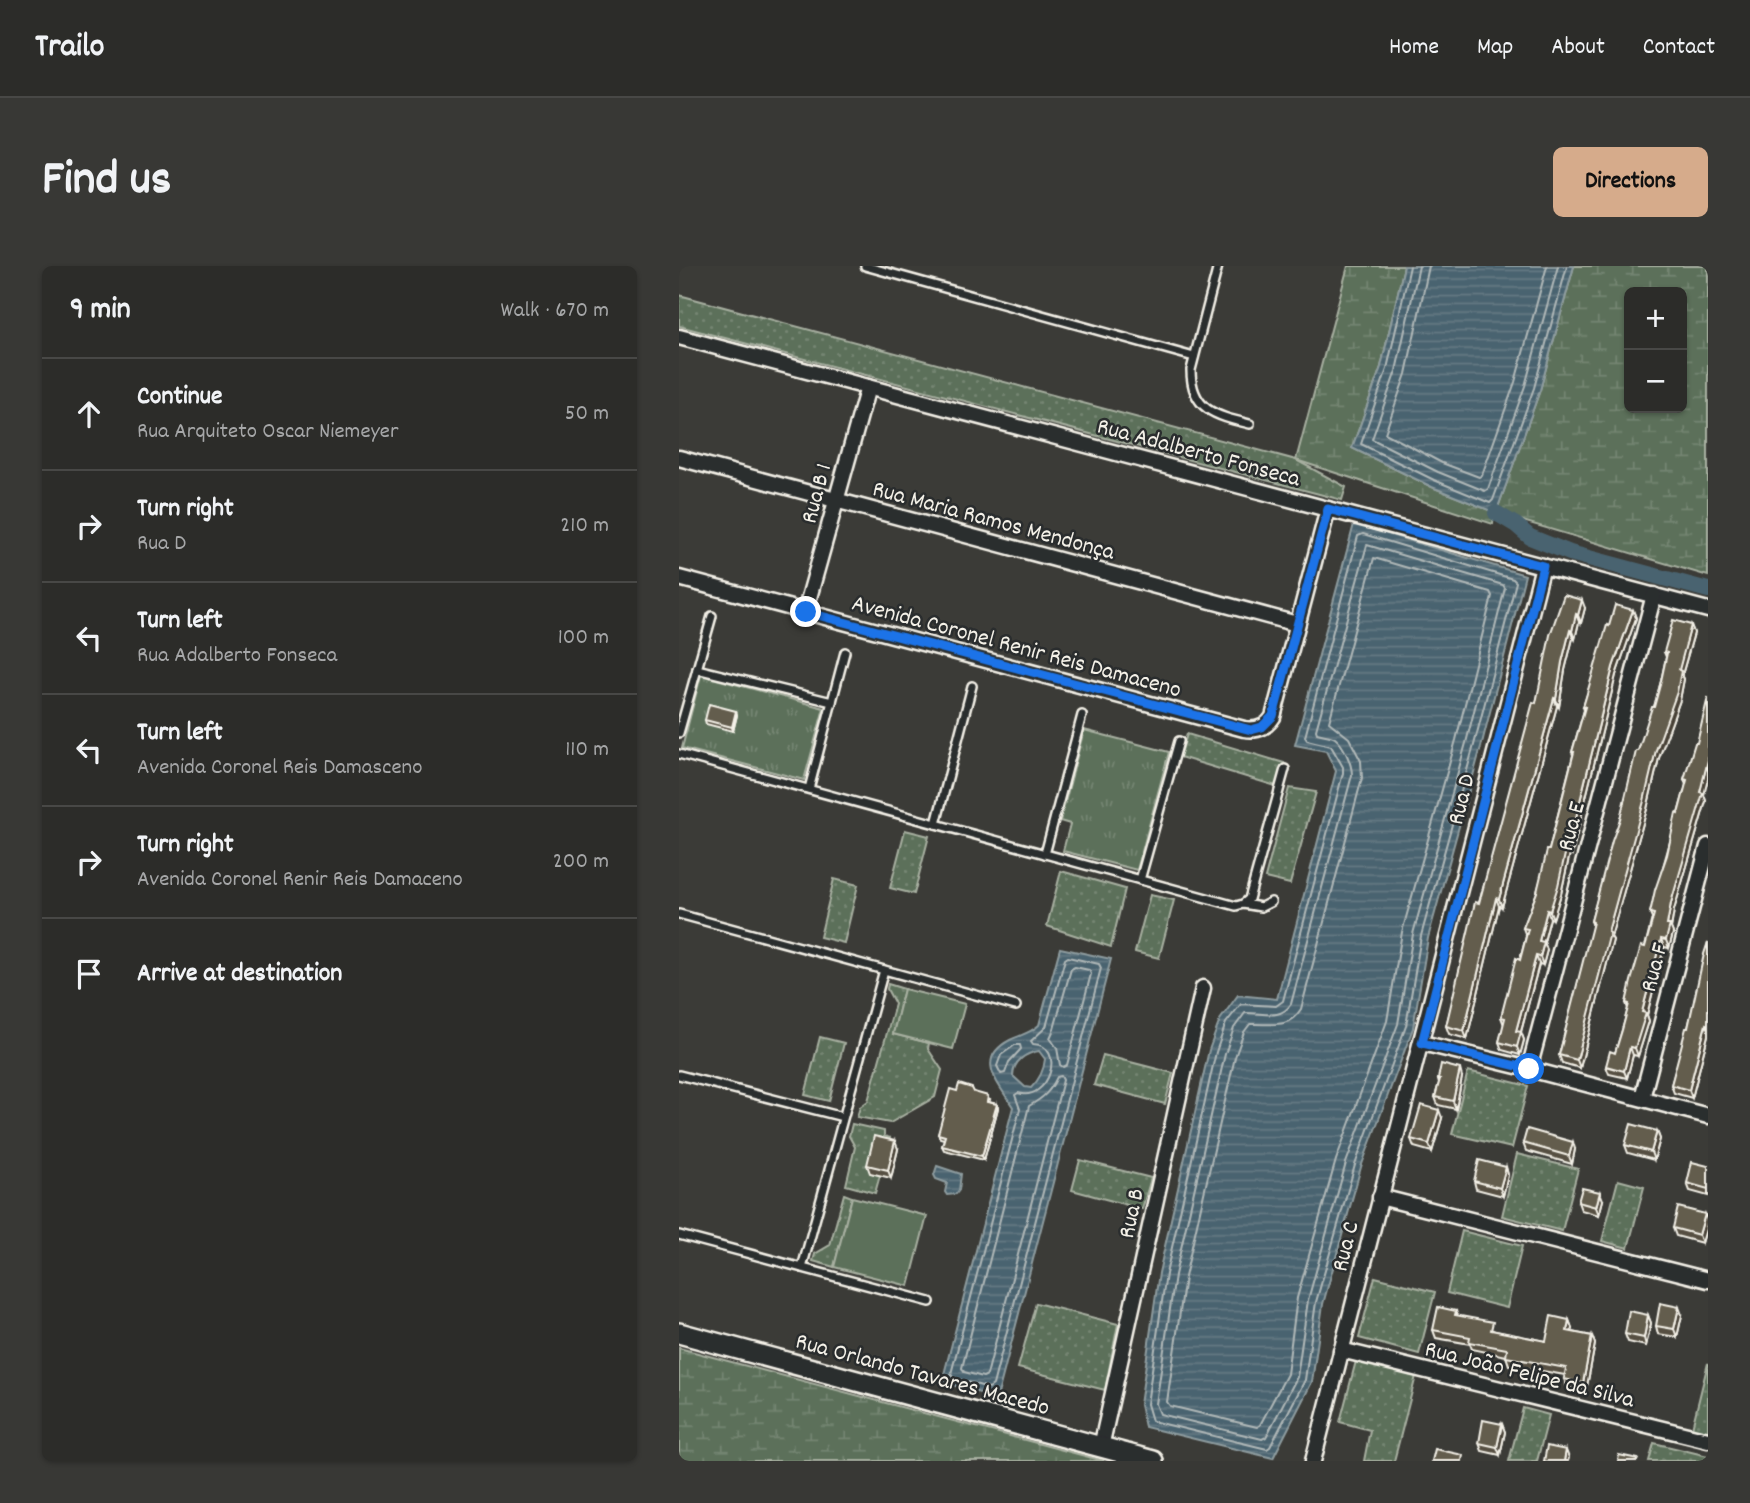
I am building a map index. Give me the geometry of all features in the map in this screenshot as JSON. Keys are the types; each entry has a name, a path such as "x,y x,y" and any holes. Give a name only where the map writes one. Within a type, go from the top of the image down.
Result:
{"street":[{"name":"Rua Adalberto Fonseca","path":"679,337 1708,610"},
{"name":"Rua B 1","path":"806,612 868,387"},
{"name":"Rua Maria Ramos Mendonça","path":"679,458 1297,624"},
{"path":"1297,624 1328,509"},
{"name":"Rua D","path":"1422,1043 1543,566"},
{"name":"Avenida Coronel Renir Reis Damaceno","path":"679,578 1244,729 1257,730 1273,716 1297,624"},
{"name":"Rua E","path":"1529,1069 1654,595"},
{"name":"Rua F","path":"1642,1098 1708,846"},
{"name":"Rua B","path":"1101,1447 1203,988"},
{"path":"1422,1043 1708,1116"},
{"name":"Rua C","path":"1313,1461 1422,1043"},
{"path":"1380,1197 1708,1280"},
{"name":"Rua Orlando Tavares Macedo","path":"679,1333 1153,1461"},
{"name":"Rua João Felipe da Silva","path":"1341,1350 1708,1440"}],"lane":[{"path":"865,266 1194,357"},
{"path":"1218,266 1194,357 1191,380 1198,400 1214,415 1250,424"},
{"path":"679,733 712,616"},
{"path":"809,789 845,652"},
{"path":"697,668 832,702"},
{"path":"936,824 972,686"},
{"path":"1045,854 1082,715"},
{"path":"1140,880 1179,741"},
{"path":"679,754 1236,906 1249,899 1252,892 1285,769"},
{"path":"1243,904 1261,907 1271,902"},
{"path":"679,914 1016,1006"},
{"path":"802,1268 884,970"},
{"path":"679,1075 843,1117"},
{"path":"679,1235 930,1302"}],"green space":[{"path":"1348,266 1404,266 1381,367 1352,448 1432,487 1494,512 1493,524 1296,460"},
{"path":"1574,266 1708,266 1708,576 1496,513 1540,390"},
{"path":"679,295 1296,460 1346,487 1342,500 679,326"},
{"path":"701,675 824,708 804,780 682,748"},
{"path":"1084,730 1169,752 1137,870 1063,851 1070,824 1060,821"},
{"path":"1187,734 1284,763 1276,786 1180,757"},
{"path":"1289,788 1316,792 1290,884 1265,878"},
{"path":"905,830 929,836 914,894 890,888"},
{"path":"1061,871 1125,889 1111,947 1047,926"},
{"path":"834,879 858,885 844,943 820,937"},
{"path":"1150,895 1174,900 1159,958 1135,952"},
{"path":"888,984 904,989 893,1034 929,1043 928,1049 942,1070 935,1097 890,1123 857,1117 860,1107 868,1101 895,1004 887,989"},
{"path":"904,989 965,1004 953,1049 893,1034"},
{"path":"820,1037 844,1043 829,1101 805,1095"},
{"path":"1103,1055 1173,1073 1165,1104 1094,1085"},
{"path":"1468,1071 1528,1086 1512,1148 1452,1134"},
{"path":"852,1124 884,1131 884,1136 890,1138 871,1173 880,1175 875,1193 846,1185 855,1147 849,1136"},
{"path":"1517,1154 1578,1169 1562,1231 1502,1216"},
{"path":"1080,1160 1151,1178 1142,1209 1072,1190"},
{"path":"1618,1180 1644,1187 1628,1248 1602,1241"},
{"path":"844,1194 852,1197 834,1267 813,1261 815,1254 830,1245"},
{"path":"852,1197 927,1216 909,1286 834,1267"},
{"path":"1462,1231 1522,1246 1507,1308 1447,1293"},
{"path":"1375,1277 1435,1292 1419,1354 1359,1338"},
{"path":"1036,1303 1118,1324 1105,1390 1018,1368"},
{"path":"679,1348 1104,1461 679,1461"},
{"path":"1356,1361 1416,1376 1394,1461 1364,1461 1370,1430 1340,1422"},
{"path":"1708,1363 1708,1432 1692,1428"},
{"path":"1523,1408 1549,1415 1537,1461 1509,1461"},
{"path":"1654,1443 1708,1456 1708,1461 1649,1461"}],"water":[{"path":"1404,266 1574,266 1540,390 1496,513 1432,487 1352,448 1381,367"},
{"path":"1354,524 1525,575 1428,938 1413,1028 1361,1167 1323,1304 1312,1382 1273,1458 1145,1427 1140,1405 1159,1273 1209,1050 1220,1020 1238,995 1277,999 1336,771 1326,751 1295,745"},
{"path":"1060,948 1111,959 997,1398 942,1382 1013,1107 992,1072 993,1055 999,1047 1039,1025","holes":["1039,1051 1045,1059 1041,1075 1031,1088 1025,1087 1013,1076 1015,1066 1025,1056"]},
{"path":"937,1166 961,1174 956,1194 947,1195 947,1183 936,1179 934,1175"}],"building":[{"path":"1564,595 1582,600 1572,631 1570,630 1556,699 1554,698 1499,899 1496,898 1464,1031 1446,1026 1475,902 1479,903 1533,702 1536,703 1550,635"},
{"path":"1615,605 1633,610 1613,667 1558,886 1550,911 1547,910 1539,941 1544,942 1540,957 1536,956 1516,1031 1521,1032 1517,1047 1499,1042 1505,1018 1501,1017 1516,958 1520,960 1528,929 1523,928 1549,850 1583,707"},
{"path":"1673,620 1691,625 1679,670 1677,692 1656,750 1577,1060 1559,1055 1636,751 1654,707 1661,681 1667,653 1664,652"},
{"path":"1708,697 1708,760 1700,792 1703,793 1671,903 1666,940 1661,939 1642,1012 1646,1013 1635,1048 1630,1047 1624,1071 1606,1066 1610,1051 1615,1053 1629,1004 1626,1003 1631,981 1641,946 1645,947 1654,914 1650,913 1655,890 1667,855 1676,813 1678,814 1687,780 1684,779 1697,743"},
{"path":"709,704 736,711 732,727 705,720"},
{"path":"1708,942 1708,1025 1706,1024 1689,1090 1671,1085 1688,1028"},
{"path":"1441,1064 1460,1069 1453,1101 1435,1097"},
{"path":"959,1084 988,1096 987,1102 997,1104 982,1156 942,1146 945,1136 938,1134 950,1089 957,1091"},
{"path":"1421,1105 1439,1110 1429,1144 1411,1139"},
{"path":"1631,1124 1657,1131 1651,1152 1625,1145"},
{"path":"1527,1129 1573,1142 1569,1156 1523,1143"},
{"path":"874,1136 895,1141 888,1170 867,1165"},
{"path":"1479,1160 1506,1167 1500,1188 1474,1181"},
{"path":"1692,1162 1708,1166 1708,1189 1687,1183"},
{"path":"1582,1188 1600,1192 1596,1207 1578,1202"},
{"path":"1678,1207 1705,1214 1699,1235 1673,1228"},
{"path":"1660,1303 1679,1307 1674,1329 1656,1326"},
{"path":"1438,1307 1456,1311 1455,1315 1493,1322 1491,1330 1546,1341 1551,1316 1569,1320 1567,1331 1592,1336 1583,1383 1564,1379 1566,1368 1506,1357 1507,1349 1469,1342 1470,1337 1433,1330"},
{"path":"1629,1311 1648,1315 1644,1338 1625,1334"},
{"path":"1483,1420 1502,1424 1497,1447 1479,1443"},
{"path":"1547,1446 1566,1450 1564,1461 1544,1461"},
{"path":"1435,1449 1463,1455 1462,1461 1432,1461"},
{"path":"1619,1455 1638,1459 1618,1461"}],"waterway":[{"path":"1496,513 1530,537 1570,553 1708,590"}],"route":[{"path":"806,612 1244,729 1257,730 1266,725 1273,716 1328,509 1543,566 1422,1043 1529,1069"}]}
